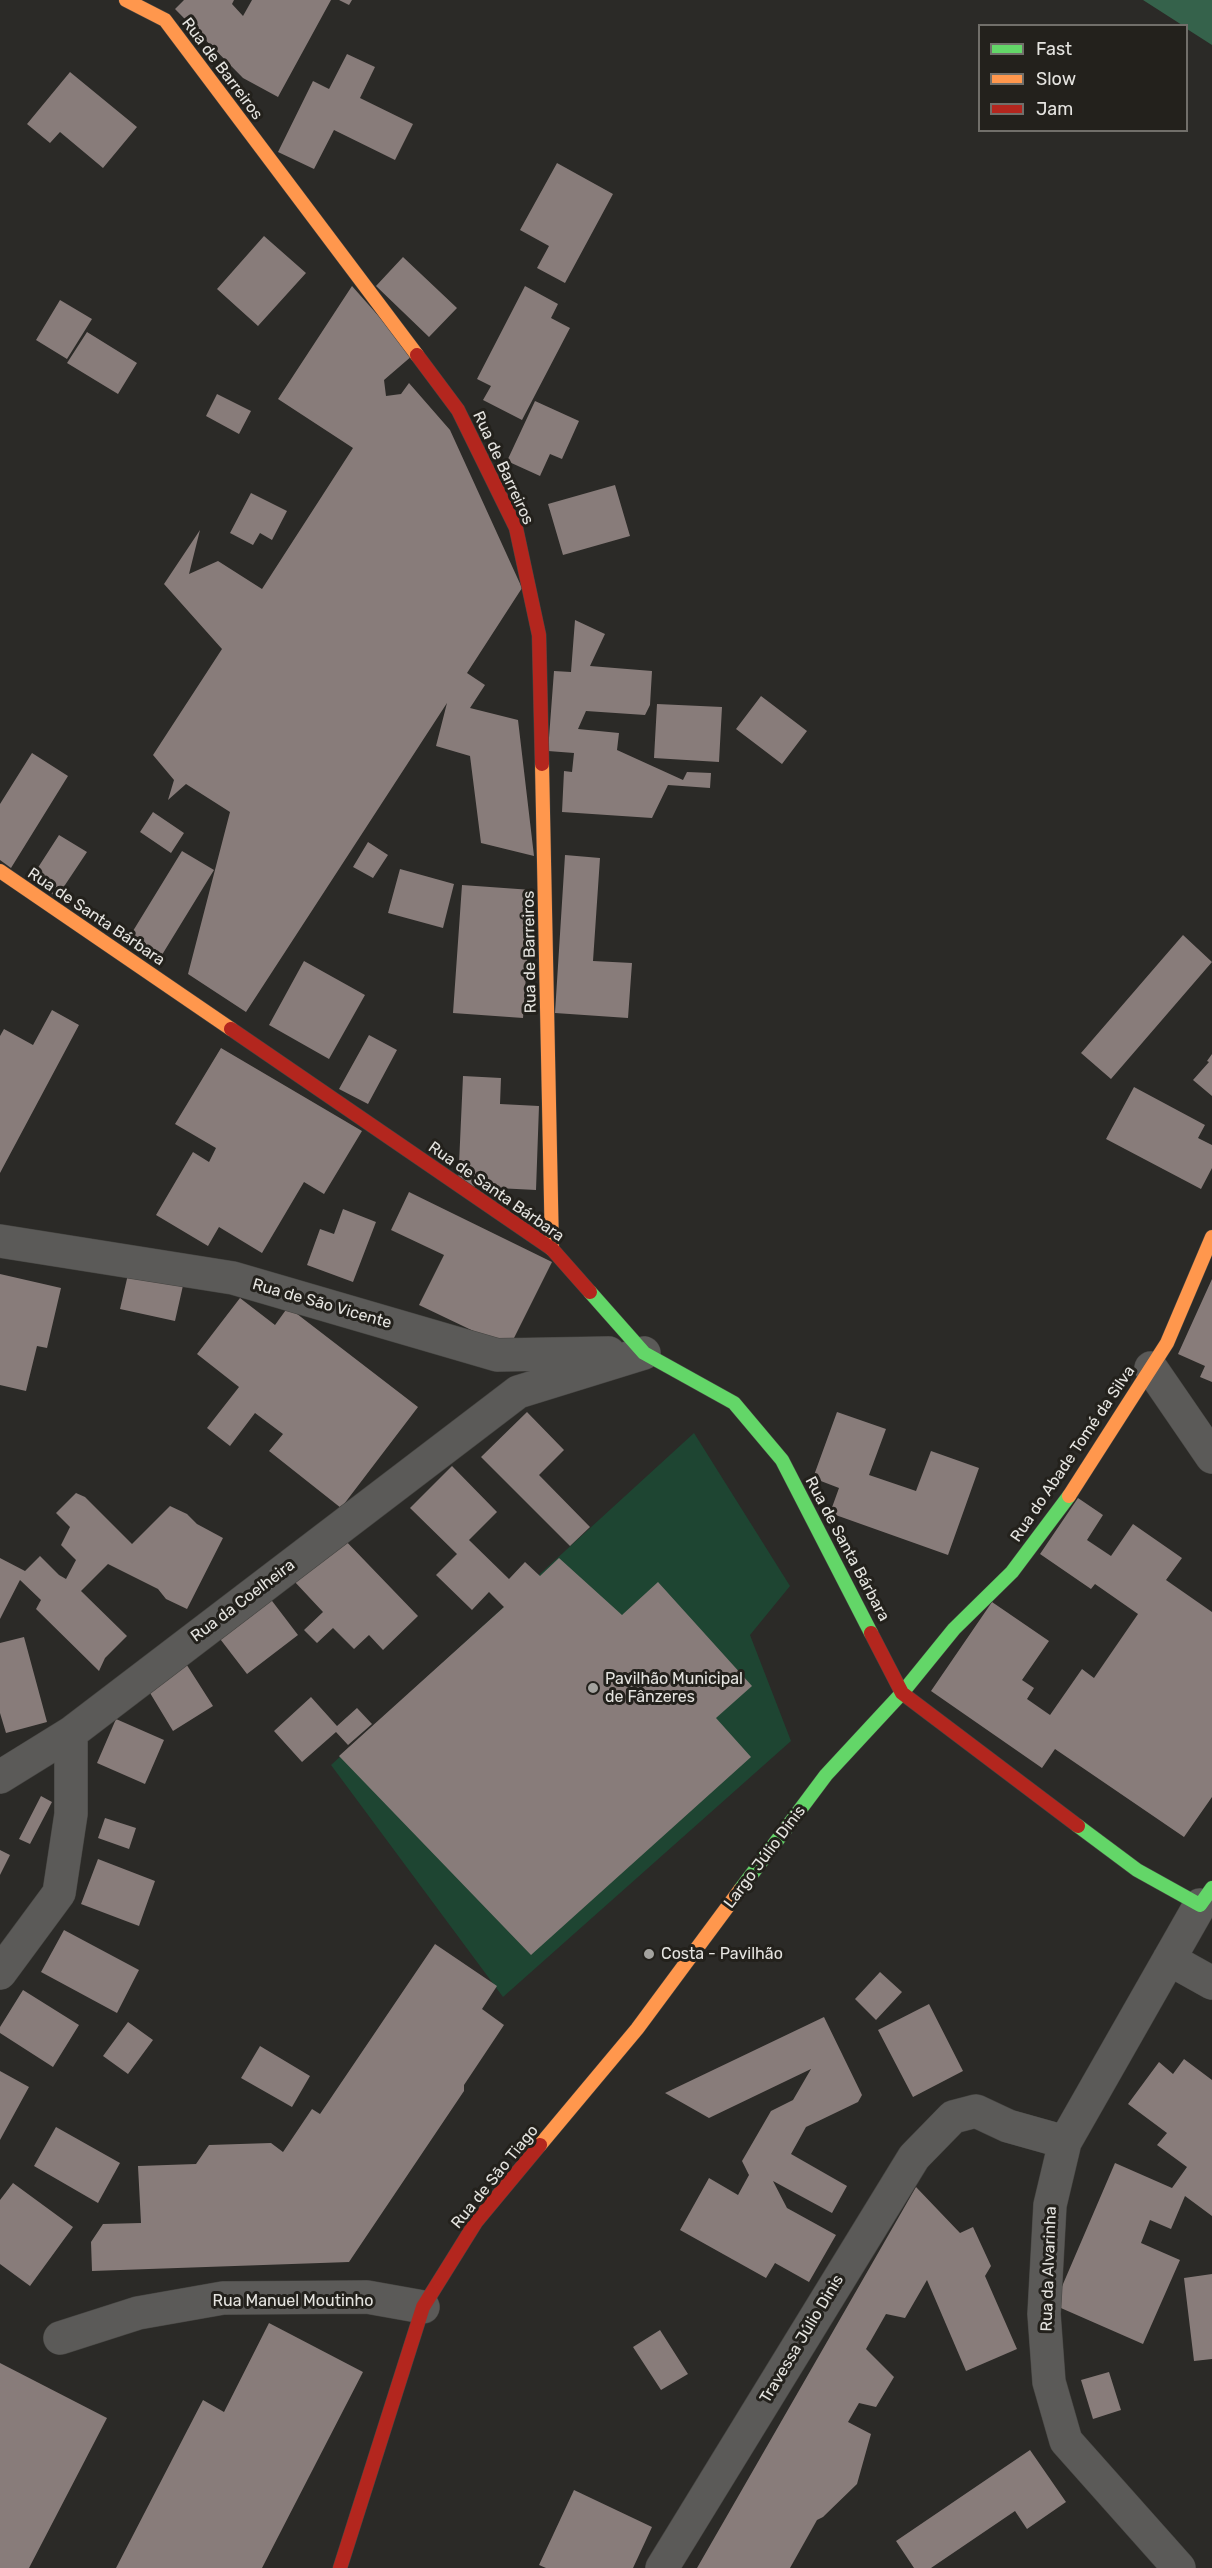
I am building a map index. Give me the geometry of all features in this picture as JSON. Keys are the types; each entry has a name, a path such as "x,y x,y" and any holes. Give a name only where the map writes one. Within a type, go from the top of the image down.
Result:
{"street":[{"name":"Rua de Barreiros","path":"126,0 165,20 458,410 516,528 539,635 552,1249"},
{"name":"Rua de Santa Bárbara","path":"0,872 552,1249 644,1353 734,1403 782,1460 902,1693 1137,1870 1206,1896"},
{"name":"Rua do Abade Tomé da Silva","path":"902,1693 954,1629 1012,1572 1064,1503 1167,1343 1212,1237"},
{"name":"Rua de São Vicente","path":"0,1241 233,1278 497,1355 644,1353"},
{"name":"Rua da Coelheira","path":"0,1777 71,1733 518,1392 644,1353"},
{"path":"1151,1368 1212,1457"},
{"name":"Largo Júlio Dinis","path":"637,2029 826,1775 902,1693"},
{"path":"0,1973 59,1893 71,1814 71,1733"},
{"path":"1065,2142 1206,1896"},
{"path":"1169,1959 1212,1983"},
{"name":"Rua de São Tiago","path":"340,2568 423,2307 476,2222 637,2029"},
{"name":"Travessa Júlio Dinis","path":"662,2568 914,2157 953,2117 976,2111 1008,2126 1065,2142"},
{"name":"Rua da Alvarinha","path":"1065,2142 1050,2216 1044,2314 1049,2382 1066,2441 1179,2568"},
{"name":"Rua Manuel Moutinho","path":"60,2338 138,2313 223,2298 367,2297 423,2307"}],"green space":[{"path":"1143,0 1212,0 1212,45 1188,30 1188,24 1180,24"},
{"name":"Pavilhão Municipal de Fânzeres","path":"694,1433 790,1586 750,1635 791,1741 503,1997 331,1765"}],"building":[{"path":"184,0 234,0 232,4 243,16 252,0 331,0 278,97 243,78 175,9"},
{"path":"339,0 352,0 349,5"},
{"path":"347,54 375,67 360,98 413,124 395,160 334,130 314,169 278,152 313,81 329,89"},
{"path":"70,72 137,127 103,168 60,132 50,143 27,124"},
{"path":"557,163 613,194 565,283 537,268 549,246 520,230"},
{"path":"264,236 306,273 258,326 217,289"},
{"path":"403,257 457,308 429,337 376,286"},
{"path":"352,286 413,355 384,380 386,396 401,394 409,383 450,430 522,588 467,673 485,685 470,708 518,720 534,856 481,843 470,756 436,746 447,703 246,1012 188,974 230,812 186,784 168,800 174,780 153,755 222,649 164,584 200,530 189,574 218,561 262,589 353,448 278,399"},
{"path":"525,286 558,304 551,318 570,328 522,420 483,400 491,386 477,379"},
{"path":"60,300 92,319 67,359 36,340"},
{"path":"87,332 137,363 118,394 67,363"},
{"path":"217,394 251,411 239,434 206,416"},
{"path":"535,401 579,421 562,459 550,454 540,476 507,461"},
{"path":"615,485 630,536 563,555 548,504"},
{"path":"251,493 287,511 272,540 260,533 253,545 230,533"},
{"path":"575,620 605,634 590,666 652,671 650,705 645,715 586,711 578,729 619,733 617,750 683,780 687,772 711,773 710,788 668,785 652,818 562,812 564,771 572,772 574,753 548,751 554,671 571,672"},
{"path":"761,696 807,731 782,764 736,729"},
{"path":"657,704 722,707 719,762 654,758"},
{"path":"32,753 68,776 11,868 0,860 0,804"},
{"path":"153,812 184,833 171,853 140,832"},
{"path":"59,835 87,852 57,897 30,880"},
{"path":"368,842 388,855 373,878 353,867"},
{"path":"182,851 214,870 157,963 125,944"},
{"path":"565,855 600,858 593,961 632,963 628,1018 555,1013"},
{"path":"400,869 454,884 443,928 388,913"},
{"path":"462,885 532,890 523,1018 453,1013"},
{"path":"1183,935 1212,962 1111,1079 1081,1053"},
{"path":"304,961 365,995 329,1059 269,1025"},
{"path":"52,1010 79,1025 0,1173 0,1036 4,1029 33,1045"},
{"path":"369,1035 397,1050 368,1104 339,1089"},
{"path":"221,1048 362,1131 324,1194 304,1182 262,1253 219,1227 208,1246 156,1215 193,1152 209,1162 216,1148 175,1124"},
{"path":"1212,1054 1212,1096 1193,1080 1209,1062 1207,1061"},
{"path":"463,1076 501,1078 500,1104 539,1106 536,1190 458,1186"},
{"path":"1134,1087 1205,1125 1198,1138 1212,1145 1212,1168 1201,1189 1106,1139"},
{"path":"409,1192 552,1262 509,1348 419,1305 444,1255 391,1230"},
{"path":"343,1209 376,1222 353,1282 307,1265 320,1229 334,1234"},
{"path":"129,1270 184,1281 175,1321 120,1309"},
{"path":"0,1274 61,1288 47,1348 37,1346 26,1391 0,1385"},
{"path":"1212,1279 1212,1382 1200,1377 1205,1366 1178,1354"},
{"path":"240,1298 275,1325 288,1307 418,1407 341,1508 269,1451 283,1434 255,1413 230,1446 207,1428 239,1387 197,1354"},
{"path":"527,1412 564,1450 539,1475 590,1527 570,1546 481,1457"},
{"path":"837,1412 886,1429 869,1475 916,1491 931,1451 979,1468 948,1555 830,1513 839,1488 813,1478"},
{"name":"Pavilhão Municipal de Fânzeres","path":"452,1466 497,1512 469,1540 509,1579 525,1562 540,1576 559,1558 622,1615 658,1582 752,1686 716,1718 751,1757 531,1955 339,1756 504,1607 489,1592 472,1610 436,1575 457,1554 410,1508"},
{"path":"76,1493 85,1497 132,1544 170,1506 187,1514 197,1524 223,1538 187,1609 166,1599 158,1589 108,1564 81,1591 127,1636 105,1658 99,1671 36,1609 41,1600 20,1580 0,1619 0,1558 25,1571 40,1556 66,1579 76,1560 61,1545 70,1527 56,1513"},
{"path":"1078,1498 1103,1515 1087,1540 1111,1556 1133,1524 1182,1558 1166,1580 1212,1612 1212,1797 1184,1837 1055,1749 1042,1768 931,1691 992,1602 1049,1641 1022,1680 1034,1688 1027,1699 1050,1715 1082,1669 1094,1678 1138,1614 1095,1584 1091,1589 1040,1554"},
{"path":"341,1536 418,1616 383,1650 369,1635 354,1649 333,1628 317,1643 304,1630 323,1612 294,1581"},
{"path":"266,1593 298,1635 247,1674 214,1631"},
{"path":"24,1637 47,1722 6,1733 0,1713 0,1643"},
{"path":"183,1659 213,1706 173,1731 144,1683"},
{"path":"311,1697 337,1726 357,1708 372,1724 348,1745 336,1732 302,1762 274,1731"},
{"path":"116,1719 164,1740 145,1784 97,1763"},
{"path":"41,1796 52,1802 30,1844 19,1839"},
{"path":"105,1818 136,1828 129,1849 98,1838"},
{"path":"0,1850 10,1855 0,1875"},
{"path":"98,1859 155,1881 139,1926 81,1904"},
{"path":"64,1930 139,1970 117,2013 41,1972"},
{"path":"435,1944 497,1986 482,2009 504,2025 464,2085 464,2091 349,2262 92,2271 91,2242 103,2224 141,2223 138,2166 196,2164 209,2145 271,2143 283,2152 312,2109 320,2114"},
{"path":"880,1972 902,1992 876,2020 855,1999"},
{"path":"23,1990 79,2025 53,2067 0,2033 0,2027"},
{"path":"929,2004 963,2071 913,2097 878,2030"},
{"path":"824,2017 862,2095 858,2102 806,2127 791,2154 847,2186 832,2213 773,2181 787,2208 836,2235 809,2282 775,2263 766,2278 680,2230 709,2178 738,2195 749,2175 742,2161 771,2111 793,2100 811,2069 709,2118 665,2093"},
{"path":"128,2022 153,2040 128,2074 103,2056"},
{"path":"260,2046 310,2076 292,2107 241,2078"},
{"path":"1184,2059 1212,2080 1212,2216 1185,2196 1171,2229 1150,2220 1141,2243 1180,2260 1143,2344 1054,2305 1115,2163 1172,2188 1187,2167 1157,2145 1167,2133 1128,2104 1159,2062 1173,2074"},
{"path":"0,2071 29,2087 0,2140"},
{"path":"56,2127 120,2163 98,2203 34,2166"},
{"path":"13,2183 73,2227 30,2286 0,2264 0,2200"},
{"path":"916,2187 960,2233 973,2227 991,2266 985,2276 1017,2349 966,2371 927,2280 905,2318 886,2314 866,2349 894,2377 876,2407 859,2403 848,2422 871,2434 857,2484 817,2520 790,2568 697,2568"},
{"path":"1212,2274 1212,2359 1194,2361 1184,2278"},
{"path":"269,2323 363,2372 262,2568 116,2568 203,2400 224,2412"},
{"path":"660,2330 688,2374 661,2390 633,2347"},
{"path":"0,2363 107,2418 29,2568 0,2568"},
{"path":"1109,2372 1121,2410 1093,2419 1081,2380"},
{"path":"1030,2450 1066,2502 1027,2529 1015,2511 931,2568 914,2568 896,2541"},
{"path":"574,2490 652,2527 633,2568 546,2568 539,2565"}],"traffic: fast":[{"path":"590,1292 644,1353 734,1403 782,1460 871,1633"},
{"path":"740,1890 826,1775 902,1693 954,1629 1012,1572 1069,1496"},
{"path":"1078,1826 1137,1870 1200,1905 1212,1888"}],"traffic: slow":[{"path":"126,0 165,20 417,355"},
{"path":"542,764 552,1249"},
{"path":"0,871 231,1029"},
{"path":"1069,1496 1167,1343 1212,1237"},
{"path":"540,2145 637,2029 740,1890"}],"traffic: jam":[{"path":"417,355 458,410 516,528 539,635 542,764"},
{"path":"231,1029 552,1249 590,1292"},
{"path":"871,1633 902,1693 1078,1826"},
{"path":"340,2568 423,2307 476,2222 540,2145"}],"place":[{"name":"Pavilhão Municipal de Fânzeres","path":"593,1688"},
{"name":"Costa - Pavilhão","path":"649,1954"}]}
